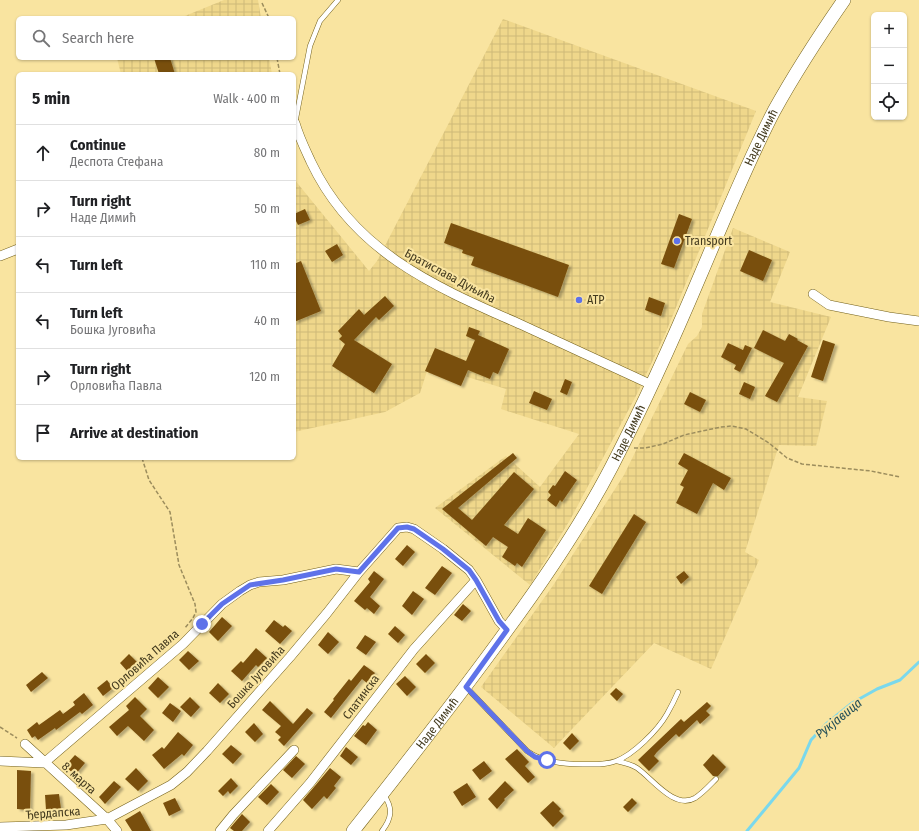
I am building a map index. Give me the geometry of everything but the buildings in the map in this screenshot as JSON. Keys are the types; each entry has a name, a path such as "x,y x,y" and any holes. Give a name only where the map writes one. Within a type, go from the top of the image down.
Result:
{"main road":[{"name":"Наде Димић","path":"353,831 466,687 566,547 591,505 622,447 652,384 763,134 797,73 844,0"}],"street":[{"name":"Братислава Дуњића","path":"296,137 330,196 358,229 391,258 420,276 462,298 652,384"},
{"path":"0,256 16,250"},
{"path":"813,294 829,305 889,317 919,321"},
{"name":"Бошка Југовића","path":"107,819 154,795 171,785 187,772 290,657 359,572 398,528 402,527 414,529 443,549 469,570 476,580"},
{"name":"Орловића Павла","path":"44,763 182,644 222,604 240,591 259,582 283,580 336,569 359,572"},
{"path":"476,580 499,621 507,630"},
{"name":"Слатинска","path":"268,831 310,783 414,649 476,580"},
{"name":"8. марта","path":"25,744 107,819 117,831"},
{"path":"220,831 232,815 294,750"},
{"path":"0,761 44,763"},
{"name":"Ђердапска","path":"0,827 66,825 107,819"}],"lane":[{"path":"296,118 310,46 320,21 338,0"},
{"path":"466,687 527,751 535,757 565,764 593,765 617,761 633,752 660,725 678,692"},
{"path":"617,761 629,763 666,794 675,798 686,800 694,798 716,779"},
{"path":"382,831 389,821 391,810 388,800 383,793"}],"path":[{"path":"262,3 268,16"},
{"path":"277,60 280,72"},
{"path":"622,447 644,448 663,444 684,435 732,426 746,429 769,443 787,458 802,464 871,471 900,477"},
{"path":"143,460 150,480 170,512 180,565 195,604 196,612 183,630"},
{"path":"0,726 25,744"}],"shaded area":[{"path":"224,0 258,0 261,16 185,16"},
{"path":"503,19 756,111 666,332 638,392 570,520 530,585 435,508 506,456 540,487 579,434 501,409 506,389 429,365 420,393 385,412 296,432 296,181 369,271 377,261"},
{"path":"118,60 269,60 272,72 120,72"},
{"path":"733,228 790,252 770,302 831,317 798,397 827,401 816,446 779,445 745,552 759,560 711,669 654,643 554,748 481,687 554,584 624,475 688,344 697,336 702,327 702,314"}],"waterway":[{"name":"Рукјавица","path":"747,831 799,768 811,740 826,724 852,703 877,689 900,680 919,662"}],"place":[{"name":"Transport","path":"677,241"},
{"name":"ATP","path":"579,300"}],"route":[{"path":"202,624 222,604 250,585 259,582 283,580 336,569 359,572 394,531 402,527 414,529 443,549 469,570 499,621 507,630 466,687 527,751 535,757 547,760"}]}
